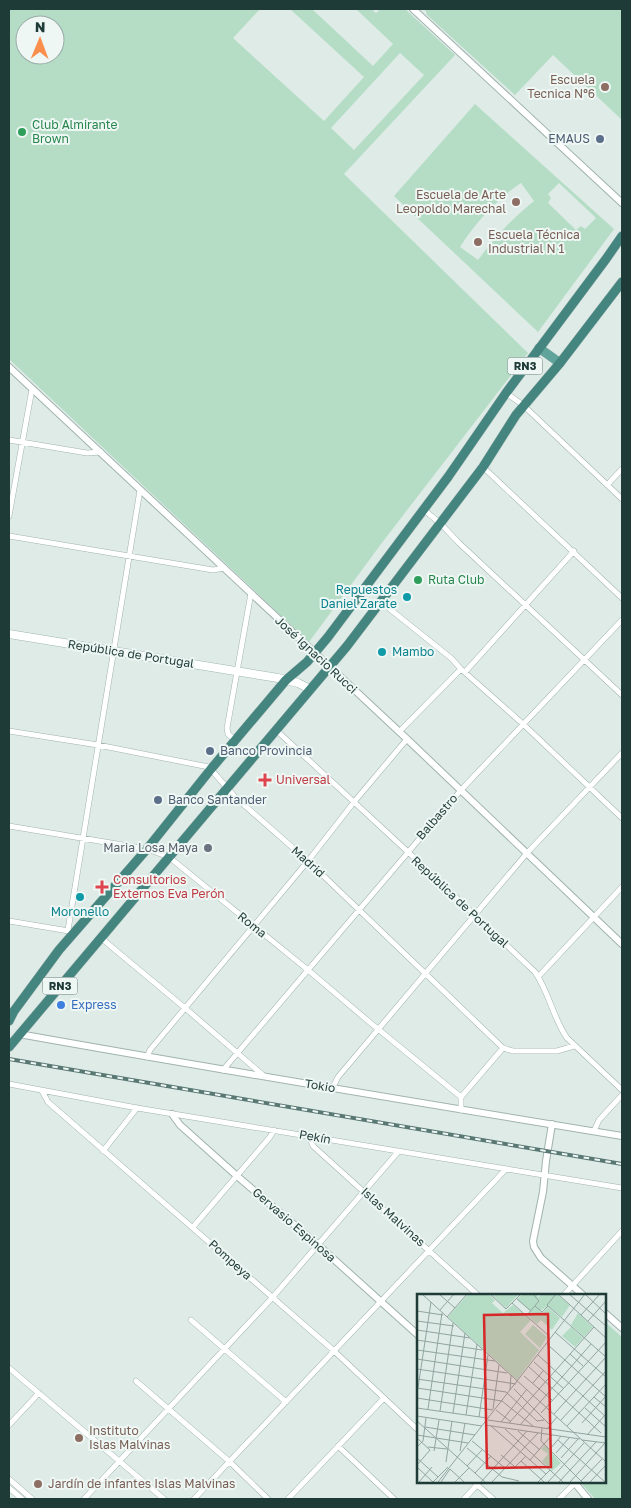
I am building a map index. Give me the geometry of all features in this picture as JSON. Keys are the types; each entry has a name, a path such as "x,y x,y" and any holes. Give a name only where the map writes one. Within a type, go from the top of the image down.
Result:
{"highway":[{"name":"RN3","path":"10,1018 71,932 147,849 286,680 314,654 328,637 425,511 506,393 622,236"},
{"name":"RN3","path":"9,1047 310,688 330,667 483,467 523,405 620,289"}],"main road":[{"path":"539,348 560,363"},
{"name":"República de Portugal","path":"9,634 237,671 298,682 310,688"}],"street":[{"path":"417,10 622,203"},
{"name":"José Ignacio Rucci","path":"9,367 407,739 622,944"},
{"path":"9,516 32,389"},
{"path":"506,393 523,405 622,498"},
{"path":"9,440 87,453 101,452"},
{"path":"483,467 622,598"},
{"path":"607,485 622,469"},
{"path":"9,921 71,932 83,838 140,490"},
{"path":"425,511 622,695"},
{"path":"9,536 213,570 224,568"},
{"path":"399,732 463,671 574,551"},
{"path":"235,740 228,734 227,728 251,593"},
{"path":"381,602 451,658 622,818"},
{"name":"Balbastro","path":"223,1070 407,851 461,790 622,620"},
{"name":"República de Portugal","path":"275,730 475,914 538,977 561,1030 574,1046 622,1090"},
{"path":"9,731 98,745 204,765 211,769"},
{"path":"147,1057 150,1050 407,739"},
{"path":"332,1087 338,1077 527,853 622,753"},
{"name":"Madrid","path":"211,769 226,788 308,861 504,1048"},
{"name":"Roma","path":"9,826 147,849 168,857 462,1097"},
{"path":"538,977 622,887"},
{"path":"101,938 238,1052 265,1077"},
{"name":"Tokio","path":"19,1034 622,1136"},
{"path":"461,1110 462,1097 504,1048 513,1051 557,1050 574,1046"},
{"name":"Pekín","path":"9,1084 172,1114 622,1188"},
{"name":"Pompeya","path":"42,1091 48,1102 333,1350 417,1429"},
{"path":"594,1132 599,1120 622,1095"},
{"path":"103,1151 137,1108"},
{"name":"Gervasio Espinosa","path":"172,1114 180,1125 381,1300 417,1334"},
{"path":"552,1124 543,1192 533,1241 534,1248 541,1258 582,1294"},
{"path":"193,1227 274,1130"},
{"name":"Islas Malvinas","path":"309,1136 313,1146 477,1294"},
{"path":"84,1499 272,1298 398,1152"},
{"path":"194,1499 506,1169"},
{"path":"565,1294 622,1231"},
{"path":"606,1314 622,1328"},
{"path":"191,1320 286,1402"},
{"path":"9,1368 164,1499"},
{"path":"136,1382 230,1462 268,1499"},
{"path":"9,1425 39,1393"},
{"path":"288,1499 384,1398"},
{"path":"338,1446 394,1499"},
{"path":"9,1479 32,1499"},
{"path":"464,1499 476,1483 493,1499"},
{"path":"559,1499 573,1483"},
{"path":"575,1483 588,1499"},
{"path":"9,1488 22,1499"}],"green space":[{"path":"9,9 260,9 233,38 324,121 364,77 290,9 312,9 373,66 393,44 356,9 371,9 376,13 381,9 405,9 455,55 344,174 528,353 381,544 309,642 9,359","holes":["400,53 424,75 354,150 331,128"]},
{"path":"425,9 622,9 622,120 553,55 515,95 427,15"},
{"path":"475,104 614,229 538,332 394,196","holes":["521,183 534,201 504,229 478,260 460,247 487,212 503,196","559,183 596,218 585,229 581,226 576,230 548,203 551,198 548,194"]},
{"path":"606,1323 622,1337 622,1499 595,1499 581,1483 606,1483"}],"railway":[{"path":"9,1059 622,1164"}],"place":[{"name":"Escuela Tecnica Nº6","path":"605,87"},
{"name":"Club Almirante Brown","path":"22,132"},
{"name":"EMAUS","path":"600,139"},
{"name":"Escuela de Arte Leopoldo Marechal","path":"516,202"},
{"name":"Escuela Técnica Industrial N 1","path":"478,242"},
{"name":"Ruta Club","path":"418,580"},
{"name":"Repuestos Daniel Zarate","path":"407,597"},
{"name":"Mambo","path":"382,652"},
{"name":"Banco Provincia","path":"210,751"},
{"name":"Universal","path":"265,780"},
{"name":"Banco Santander","path":"158,800"},
{"name":"Maria Losa Maya","path":"208,848"},
{"name":"Consultorios Externos Eva Perón","path":"102,887"},
{"name":"Moronello","path":"80,897"},
{"name":"Express","path":"61,1005"},
{"name":"Instituto Islas Malvinas","path":"79,1438"},
{"name":"Jardín de infantes Islas Malvinas","path":"38,1484"}]}
